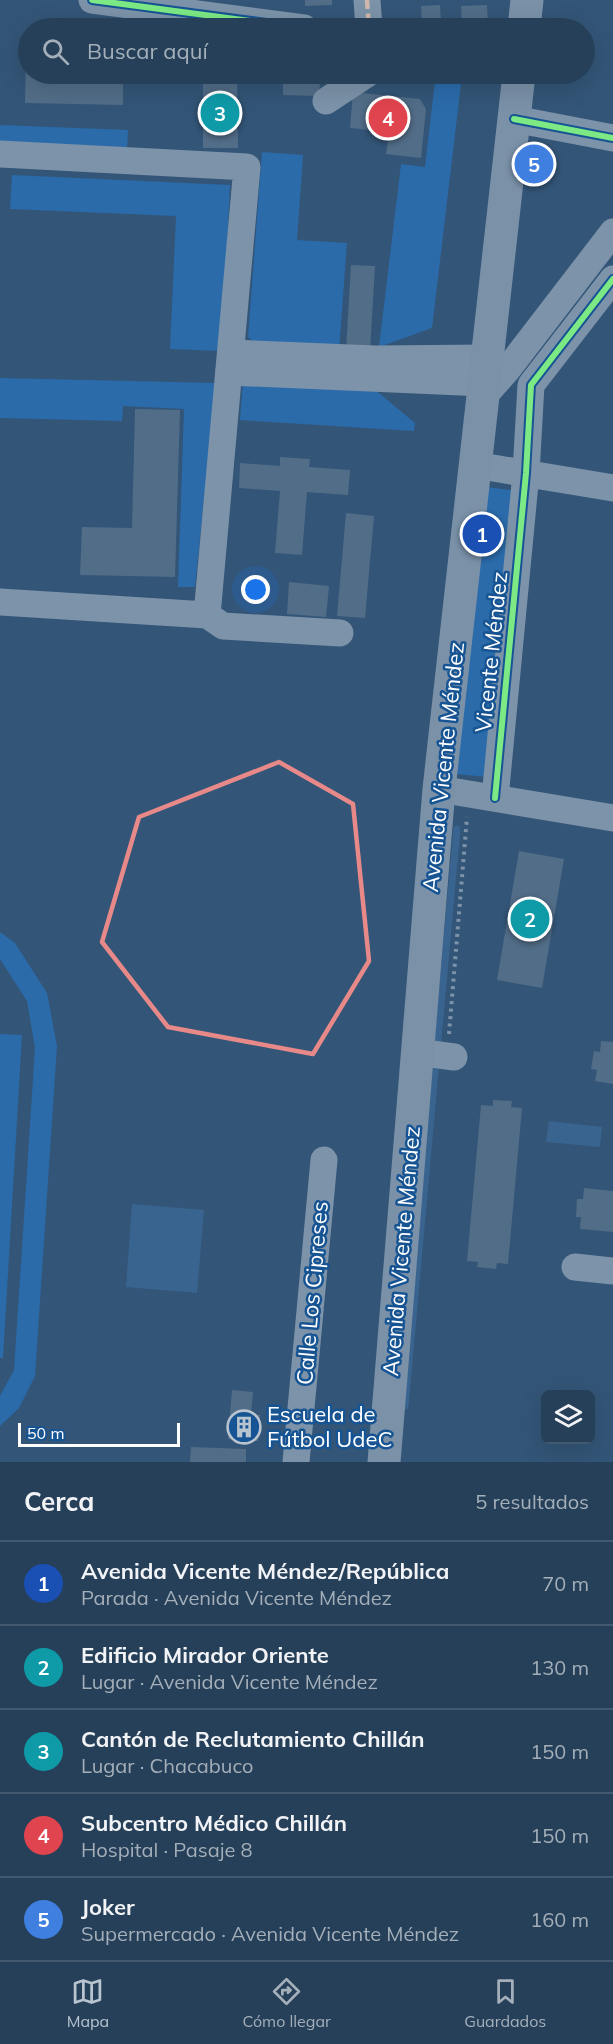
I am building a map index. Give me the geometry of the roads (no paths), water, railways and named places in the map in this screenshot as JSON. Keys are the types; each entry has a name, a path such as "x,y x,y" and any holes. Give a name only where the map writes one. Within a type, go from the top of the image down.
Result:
{"main road":[{"path":"525,18 527,0"},
{"name":"Avenida Vicente Méndez","path":"384,1462 468,794 475,465 518,84"}],"street":[{"path":"97,0 230,18"},
{"path":"367,0 368,18"},
{"path":"326,101 352,84"},
{"path":"514,119 613,138"},
{"path":"0,154 247,166 207,615"},
{"path":"230,363 485,380 507,370 613,232"},
{"name":"Vicente Méndez","path":"468,794 526,473 531,385 613,279"},
{"path":"475,465 613,488"},
{"path":"0,602 207,615 223,626 340,633"},
{"path":"468,794 613,818"},
{"name":"Calle Los Cipreses","path":"297,1462 324,1160"},
{"path":"575,1267 613,1271"}],"waterway":[{"path":"437,1050 457,829"},
{"path":"405,1406 436,1061"}],"place":[{"name":"Cantón de Reclutamiento Chillán","path":"220,113"},
{"name":"Subcentro Médico Chillán","path":"388,118"},
{"name":"Joker","path":"534,164"},
{"name":"Avenida Vicente Méndez/República","path":"482,534"},
{"name":"Edificio Mirador Oriente","path":"530,919"},
{"name":"Escuela de Fútbol UdeC","path":"244,1427"}]}
